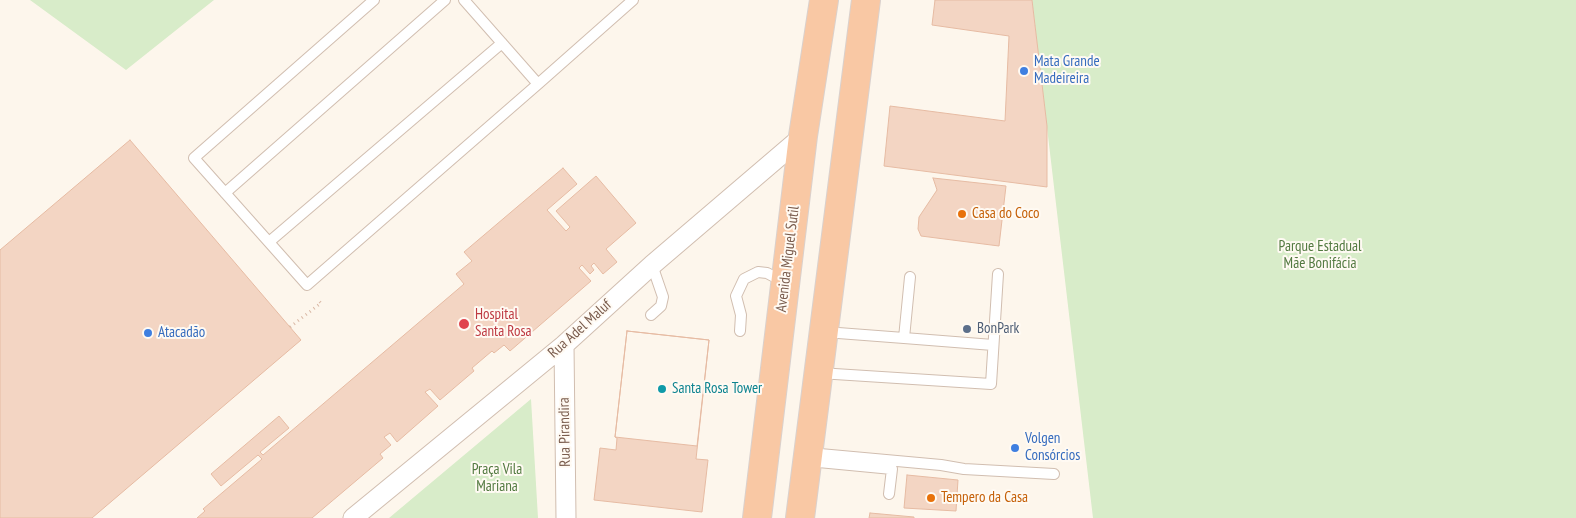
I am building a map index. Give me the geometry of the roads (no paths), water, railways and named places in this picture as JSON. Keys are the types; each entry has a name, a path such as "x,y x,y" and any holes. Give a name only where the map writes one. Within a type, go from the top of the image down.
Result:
{"highway":[{"name":"Avenida Miguel Sutil","path":"757,518 803,136 824,0"},
{"path":"800,518 866,0"}],"street":[{"name":"Rua Adel Maluf","path":"353,518 564,345 652,265 803,136"},
{"name":"Rua Pirandira","path":"564,345 566,518"}],"lane":[{"path":"374,0 194,158 307,285 633,0"},
{"path":"225,193 445,0"},
{"path":"464,0 538,84"},
{"path":"269,242 502,43"},
{"path":"650,316 661,306 663,297 652,265"},
{"path":"740,331 741,314 736,296 744,279 758,272 775,276 785,283"},
{"path":"818,373 991,384 998,274"},
{"path":"904,338 910,276"},
{"path":"823,332 993,345"},
{"path":"808,457 941,465 964,470 1054,474"},
{"path":"808,457 892,469 890,494"}],"place":[{"name":"Mata Grande Madeireira","path":"1024,71"},
{"name":"Casa do Coco","path":"962,214"},
{"name":"Hospital Santa Rosa","path":"464,324"},
{"name":"BonPark","path":"967,329"},
{"name":"Atacadão","path":"148,333"},
{"name":"Santa Rosa Tower","path":"662,389"},
{"name":"Volgen Consórcios","path":"1015,448"},
{"name":"Tempero da Casa","path":"931,498"}],"park label":[{"name":"Parque Estadual Mãe Bonifácia","path":"1320,256"},
{"name":"Praça Vila Mariana","path":"497,478"}]}
